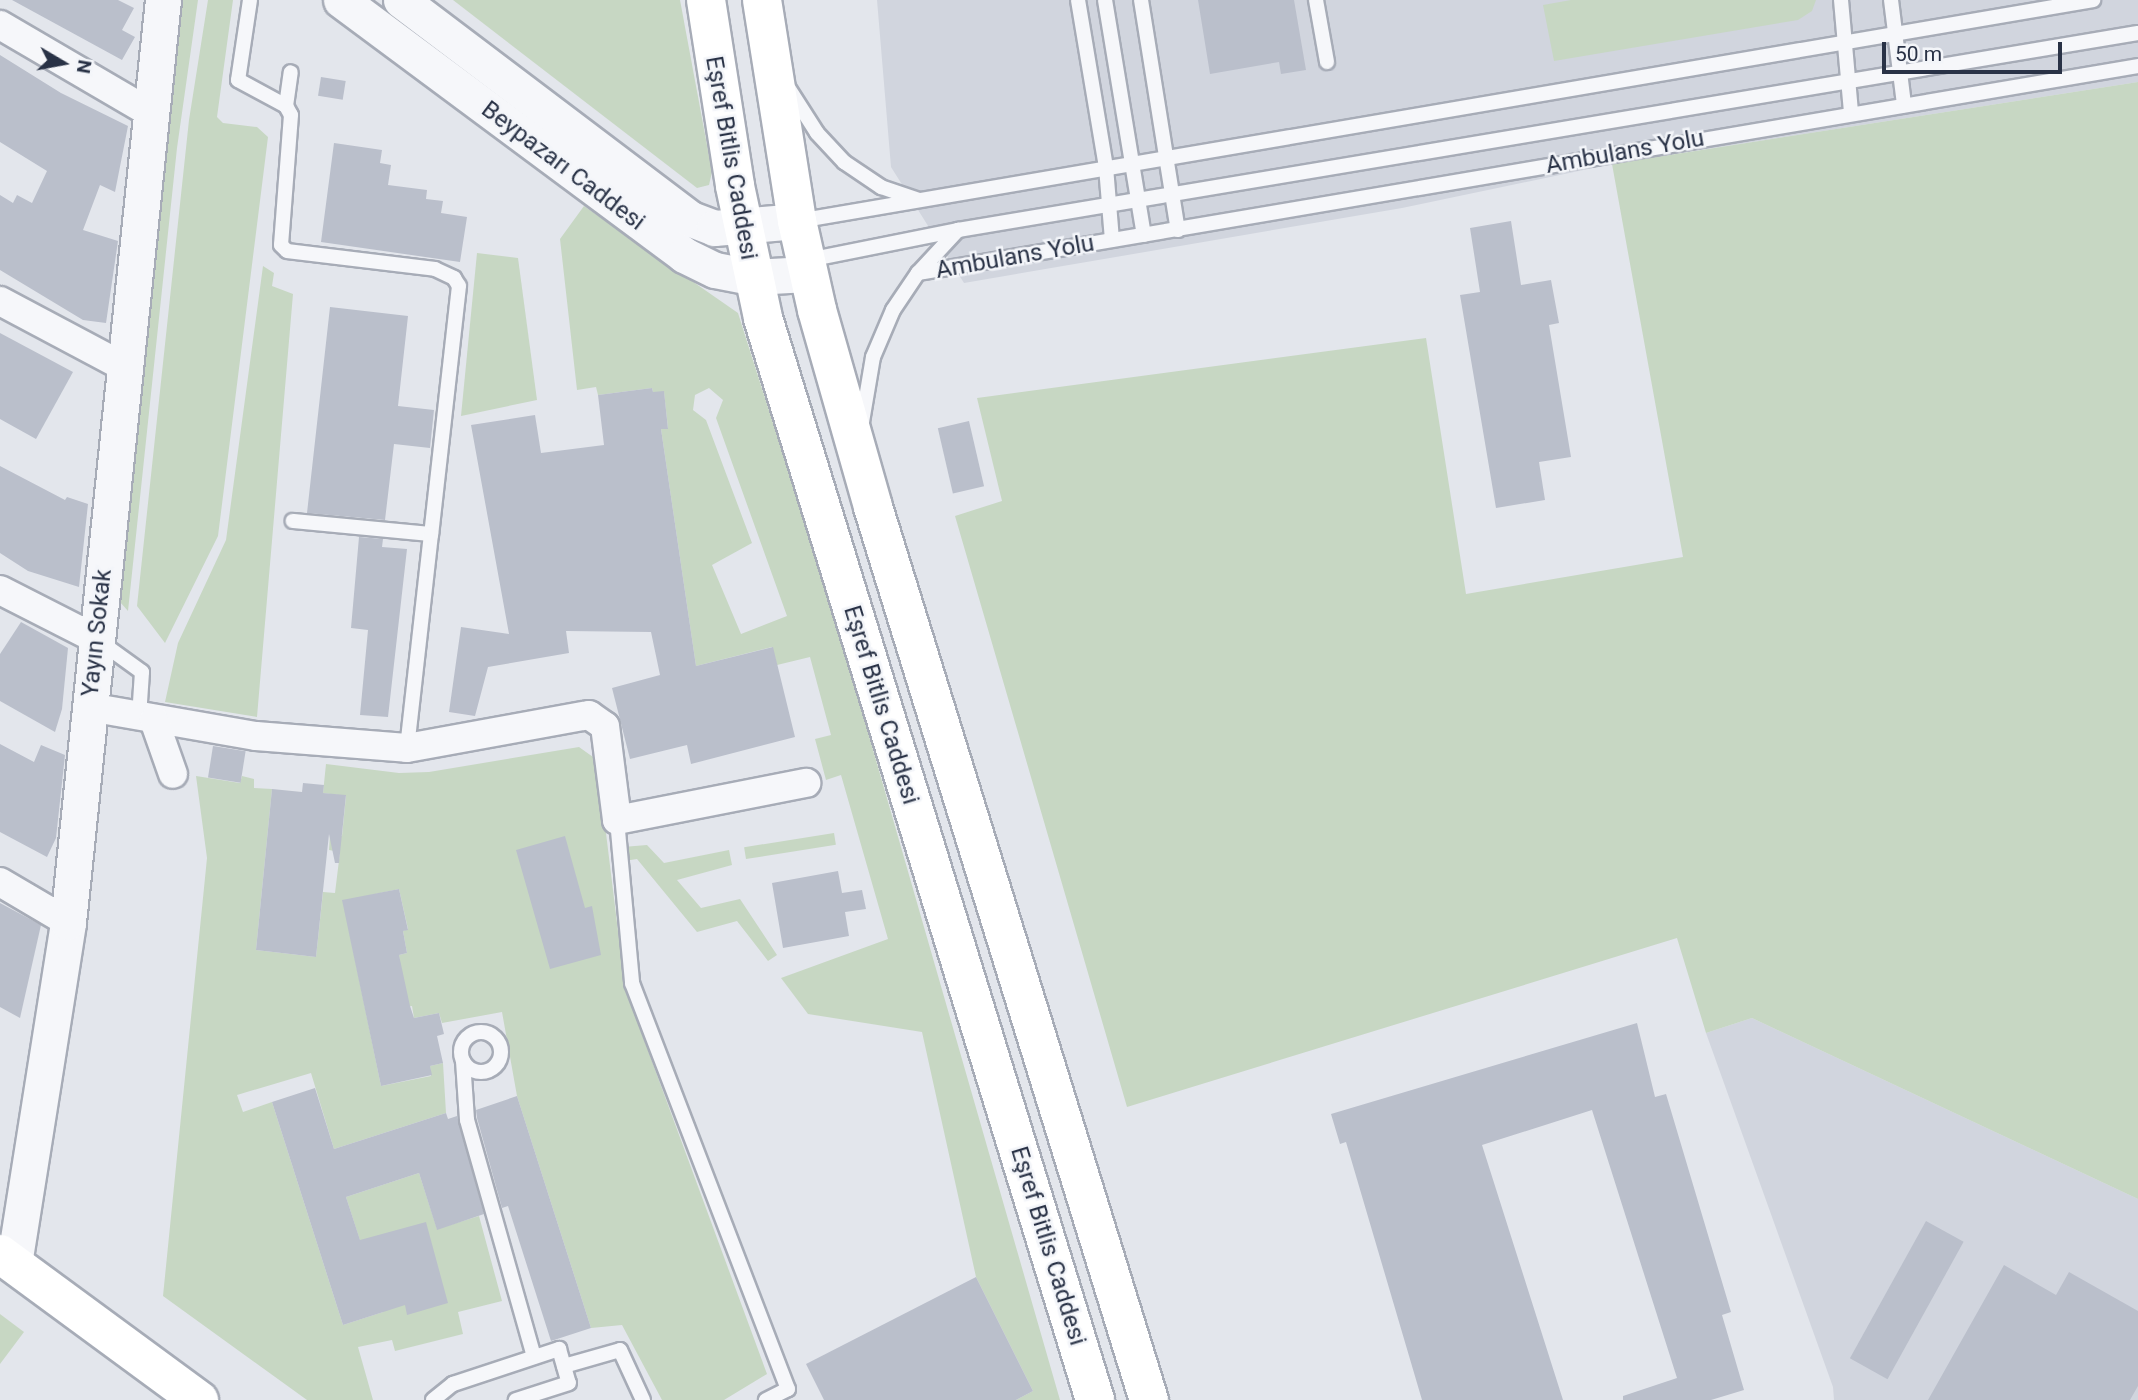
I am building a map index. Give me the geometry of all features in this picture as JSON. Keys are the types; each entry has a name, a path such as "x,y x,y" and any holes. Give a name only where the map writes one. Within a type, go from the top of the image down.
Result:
{"main road":[{"name":"Eşref Bitlis Caddesi","path":"706,0 752,277 1095,1400"},
{"name":"Eşref Bitlis Caddesi","path":"762,0 797,221 858,454 1149,1400"},
{"path":"7,1259 199,1400"}],"street":[{"name":"Yayın Sokak","path":"7,1259 68,922 96,639 154,115 163,0"},
{"name":"Beypazarı Caddesi","path":"341,0 684,255 715,270 752,277 807,267"},
{"name":"Beypazarı Caddesi","path":"401,0 691,219 714,228 797,221"},
{"path":"0,25 154,115"},
{"path":"0,301 126,368"},
{"path":"0,590 96,639"},
{"path":"89,708 256,736 407,748 589,715 601,719 617,820 806,783"},
{"path":"146,719 173,774"},
{"path":"0,882 68,922"}],"lane":[{"path":"250,0 238,80 286,106 291,115 281,245 287,251 435,269 454,278 458,286 407,748"},
{"name":"Ambulans Yolu","path":"1078,0 1106,167 1112,240"},
{"path":"1105,0 1144,235"},
{"path":"1141,0 1170,157 1178,230"},
{"path":"1316,0 1327,62"},
{"path":"1841,0 1852,82 1851,113"},
{"path":"1891,0 1904,105"},
{"path":"797,221 2093,0"},
{"path":"807,267 958,230 1139,202 2138,33"},
{"path":"769,54 817,133 844,162 881,187 922,201"},
{"name":"Ambulans Yolu","path":"918,274 2138,66"},
{"path":"286,106 291,72"},
{"path":"858,454 873,357 893,310 918,274 958,230"},
{"path":"293,521 430,534"},
{"path":"96,639 142,671 146,719"},
{"path":"617,820 632,983 788,1389 766,1400"},
{"path":"463,1061 467,1121 534,1357"},
{"path":"433,1400 453,1384 559,1349 569,1383 516,1400"},
{"path":"564,1366 620,1350 643,1400"}],"shaded area":[{"path":"877,0 2138,0 2138,82 1612,164 1402,208 964,283 891,167"},
{"path":"1752,1018 2138,1199 2138,1400 1834,1400 1833,1387 1706,1033"}],"green space":[{"path":"176,0 198,0 177,148 128,611 120,602"},
{"path":"208,0 233,0 217,117 223,123 257,127 268,137 218,536 165,643 137,606 189,120"},
{"path":"453,0 680,0 712,172 709,185 697,188"},
{"path":"1571,0 1816,0 1812,11 1798,20 1554,61 1543,5"},
{"path":"2138,82 2138,1199 1752,1018 1706,1033 1677,938 1127,1107 955,516 1002,501 977,398 1426,338 1466,594 1683,557 1612,164"},
{"path":"584,206 738,313 838,628 1060,1400 1016,1400 1033,1391 976,1277 922,1032 808,1014 781,978 888,939 841,775 826,780 815,739 831,735 810,657 777,665 772,647 696,666 661,429 668,428 664,392 653,392 652,388 598,395 596,387 577,390 560,239","holes":["709,388 723,400 716,418 787,616 741,634 712,565 752,543 706,420 693,410 695,395"]},
{"path":"477,253 518,258 537,400 461,416"},
{"path":"263,266 274,273 272,286 293,294 257,717 165,702 178,643 226,540"},
{"path":"579,747 593,757 599,776 625,988 767,1374 724,1400 662,1400 622,1325 591,1328 517,1096 502,1012 442,1023 439,1013 414,1018 412,1006 405,1007 399,955 407,953 403,931 408,929 399,889 343,901 381,1086 431,1076 430,1066 443,1063 446,1113 334,1149 311,1073 237,1095 243,1112 272,1102 343,1325 383,1312 346,1197 419,1173 437,1229 479,1216 502,1301 458,1312 463,1334 395,1351 392,1340 358,1347 373,1400 307,1400 163,1296 207,858 196,776 240,783 242,776 254,779 254,788 272,789 256,950 316,957 323,892 335,893 340,852 329,850 330,835 342,836 346,796 323,793 326,764 399,773 429,772"},
{"path":"834,833 836,845 746,859 744,847"},
{"path":"647,845 664,863 729,850 732,865 677,880 701,908 740,899 777,955 768,961 737,921 697,932 637,859 624,861 623,847"},
{"path":"0,1314 24,1332 0,1364"}],"building":[{"path":"12,0 118,0 134,8 122,30 135,37 122,60"},
{"path":"1198,0 1294,0 1306,70 1281,74 1279,62 1210,74"},
{"path":"0,55 61,93 128,126 115,192 100,185 83,230 118,241 106,323 83,320 0,270 0,195 13,203 17,195 32,203 47,171 0,142"},
{"path":"321,77 346,81 343,100 318,96"},
{"path":"334,143 382,150 380,163 391,165 388,185 427,190 426,199 443,201 441,213 467,217 460,262 321,242"},
{"path":"1511,221 1521,285 1551,280 1559,323 1549,325 1571,457 1539,462 1545,500 1496,508 1460,295 1480,292 1470,228"},
{"path":"330,307 408,316 398,406 434,410 430,448 394,444 385,520 307,513"},
{"path":"0,333 73,372 36,439 0,419"},
{"path":"652,388 653,392 664,391 668,429 661,429 696,666 773,647 795,737 691,764 687,745 630,759 612,688 660,675 651,632 566,631 569,653 488,667 475,716 449,712 461,627 509,634 471,425 535,415 541,453 604,445 598,395"},
{"path":"969,421 984,486 953,493 938,428"},
{"path":"0,466 65,500 67,497 88,504 79,587 28,571 0,553"},
{"path":"359,537 383,539 382,547 407,549 388,717 360,715 368,630 351,628"},
{"path":"21,622 68,648 62,709 55,732 0,701 0,654"},
{"path":"0,744 34,762 41,745 65,755 56,838 47,857 0,832"},
{"path":"213,746 246,751 241,783 208,778"},
{"path":"303,783 324,785 323,793 346,795 339,863 335,863 329,834 316,957 256,950 272,789 302,792"},
{"path":"565,836 585,908 592,906 601,955 550,969 516,850"},
{"path":"838,871 842,893 862,890 866,909 845,912 849,936 783,948 772,883"},
{"path":"399,889 408,930 403,931 407,953 399,955 410,1006 414,1018 439,1013 444,1034 437,1036 443,1063 430,1066 432,1075 381,1086 342,900"},
{"path":"0,903 41,925 20,1018 0,1007"},
{"path":"1637,1023 1655,1097 1666,1094 1731,1312 1722,1315 1744,1390 1711,1400 1623,1400 1623,1396 1677,1378 1592,1110 1482,1145 1563,1400 1422,1400 1346,1142 1340,1144 1331,1114"},
{"path":"315,1088 334,1149 446,1113 448,1119 457,1116 484,1214 437,1230 419,1173 346,1197 360,1240 426,1222 448,1303 407,1315 405,1305 343,1325 272,1102"},
{"path":"517,1096 591,1328 551,1341 508,1206 502,1208 477,1118 476,1110"},
{"path":"1926,1221 1964,1242 1887,1379 1850,1358"},
{"path":"2004,1265 2056,1295 2069,1272 2138,1311 2138,1386 2130,1400 1928,1400"},
{"path":"976,1277 1033,1391 1016,1400 824,1400 806,1364"}]}
